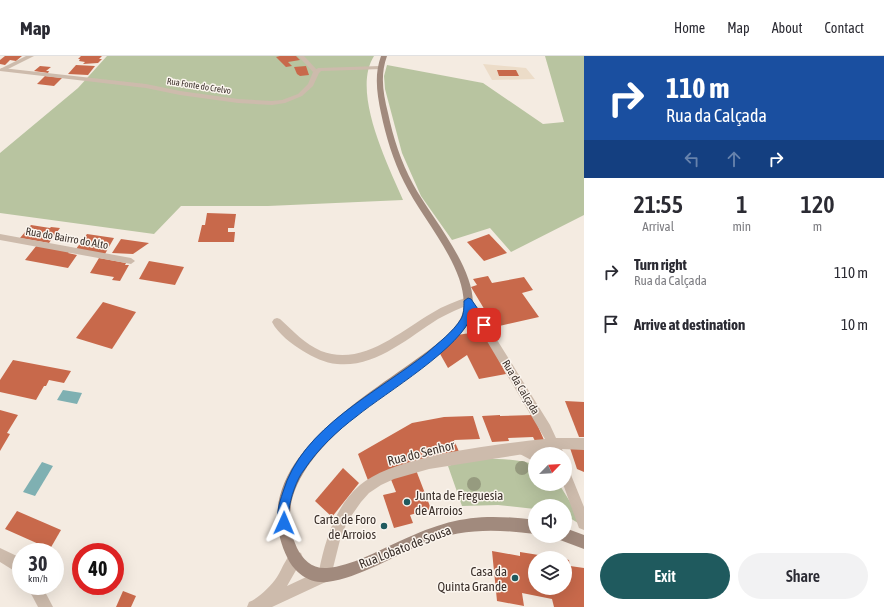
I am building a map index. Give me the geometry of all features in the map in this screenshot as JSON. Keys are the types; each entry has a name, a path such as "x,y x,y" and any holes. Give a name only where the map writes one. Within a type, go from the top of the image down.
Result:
{"street":[{"name":"Rua Fonte do Crelvo","path":"31,56 2,70 146,86 180,93 238,101 272,103 283,102 300,95 313,83 316,72"},
{"path":"301,56 316,72 326,68 380,68"},
{"path":"325,575 306,571 296,558 287,539 284,508 292,479 299,467 320,441 342,421 416,367 448,340 466,320 468,310 468,301 463,280 454,256 416,198 404,174 390,138 383,107 379,78 380,68 384,56"},
{"name":"Rua do Bairro do Alto","path":"0,237 131,261"},
{"path":"277,322 298,343 310,351 338,360 353,360 370,355 389,346 434,316 468,301"},
{"name":"Rua da Calçada","path":"468,301 489,333 555,447"},
{"name":"Rua do Senhor","path":"563,447 576,443 584,444"},
{"path":"520,448 528,452"},
{"name":"Rua do Senhor","path":"325,575 329,553 339,525 352,504 366,488 382,478 421,466 520,448 528,448"},
{"path":"571,491 584,523"},
{"name":"Rua Lobato de Sousa","path":"325,575 360,565 417,540 450,528 487,524 528,527"},
{"path":"572,538 584,542"},
{"path":"0,555 12,561"},
{"path":"257,606 282,582 296,558"},
{"path":"257,606 285,595 325,575"},
{"path":"39,595 46,607"}],"green space":[{"path":"107,56 374,56 368,71 367,89 369,108 381,149 403,200 268,206 181,206 154,234 0,213 0,153 78,88"},
{"path":"545,56 584,56 584,215 511,252 490,228 452,240 421,196 402,153 385,89 384,76 387,65 483,83 543,124 564,122"},
{"path":"485,459 504,459 528,463 528,491 563,491 568,499 528,499 528,508 498,505 462,506 448,466 461,462"},
{"path":"572,505 578,523 572,519"}],"shaded area":[{"path":"483,64 526,68 535,79 492,80"}],"water":[{"path":"63,390 82,393 77,404 57,400"},
{"path":"42,462 53,466 35,496 23,492"}],"building":[{"path":"5,56 22,56 16,61 10,60 5,65 0,64 0,60"},
{"path":"81,56 102,56 99,59 102,59 98,63 83,64 85,62 79,61 80,59 78,59"},
{"path":"296,56 300,60 288,62 292,66 286,67 276,57"},
{"path":"76,65 95,66 88,75 68,74"},
{"path":"40,66 51,67 46,71 49,71 48,73 34,71"},
{"path":"306,66 309,75 300,76 297,74 294,67"},
{"path":"497,70 516,70 519,76 499,76"},
{"path":"45,76 62,78 54,86 37,84"},
{"path":"207,213 236,214 234,228 228,228 228,232 235,232 234,242 198,242 202,225 205,225"},
{"path":"31,225 60,228 49,243 20,238"},
{"path":"87,234 114,238 105,254 76,249"},
{"path":"489,234 507,253 484,261 467,242"},
{"path":"121,239 149,243 133,254 112,253"},
{"path":"37,245 70,251 68,253 77,255 68,268 25,260"},
{"path":"99,258 126,263 125,265 129,265 120,281 112,280 114,277 90,273"},
{"path":"149,261 184,267 175,285 139,279"},
{"path":"488,276 492,283 524,277 533,290 522,293 539,317 495,327 471,287 477,285 473,279"},
{"path":"103,302 136,312 112,349 76,338"},
{"path":"484,331 506,374 479,379 467,355 448,368 439,352 457,335"},
{"path":"13,360 71,371 64,383 49,380 36,400 0,392 0,380"},
{"path":"565,401 584,402 584,437 579,437"},
{"path":"0,410 18,415 7,433 10,434 0,451"},
{"path":"533,415 544,440 535,441 533,437 508,438 509,441 492,442 482,416"},
{"path":"473,416 480,439 454,440 460,454 413,465 411,462 369,483 358,454 412,423 444,417"},
{"path":"569,445 584,449 584,472 577,469 572,454 572,447 570,447"},
{"path":"343,468 359,483 332,517 315,501"},
{"name":"Junta de Freguesia de Arroios","path":"416,470 431,509 410,515 413,523 394,528 383,495 396,492 390,477"},
{"path":"17,511 61,530 53,543 36,543 5,529"},
{"name":"Casa da Quinta Grande","path":"492,551 520,556 520,552 528,553 528,594 522,593 524,606 497,601"},
{"name":"Casa da Quinta Grande","path":"572,566 584,568 584,607 554,607 552,599 532,595 572,595"},
{"path":"124,591 136,596 131,607 116,607 121,595 124,595"}],"place":[{"name":"Junta de Freguesia de Arroios","path":"407,502"},
{"name":"Carta de Foro de Arroios","path":"384,526"},
{"name":"Casa da Quinta Grande","path":"515,578"}],"route":[{"path":"284,523 284,508 287,492 292,479 299,467 320,441 353,412 416,367 460,329 466,320 468,301 484,325"}]}
